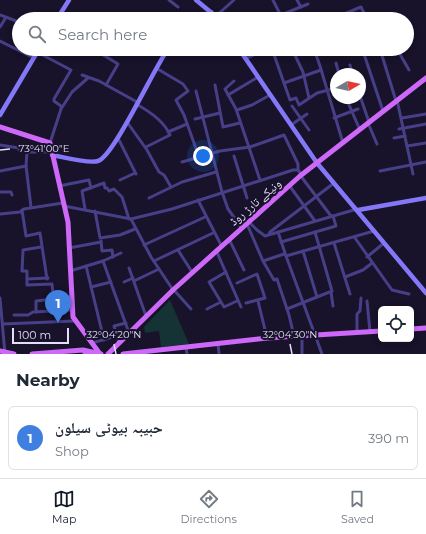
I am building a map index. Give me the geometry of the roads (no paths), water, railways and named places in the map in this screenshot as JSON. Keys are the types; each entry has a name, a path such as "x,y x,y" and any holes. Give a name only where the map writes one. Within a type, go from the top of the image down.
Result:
{"main road":[{"path":"61,12 69,0"},
{"path":"196,0 202,2 211,12"},
{"path":"51,154 97,161 106,155 118,138 164,56"},
{"path":"244,56 317,163 358,210 426,293"},
{"path":"0,115 34,58"},
{"name":"ونیکے تارڑ روڈ","path":"108,354 192,272 289,185 300,173 317,163 426,78"},
{"path":"0,127 50,143 58,186 68,222 71,297 74,321 101,354"},
{"path":"358,210 426,198"},
{"path":"414,329 426,328"},
{"path":"123,354 155,352 267,338 378,331"},
{"path":"84,352 91,342"},
{"path":"0,351 14,354"},
{"path":"84,352 93,354"},
{"path":"32,354 84,352 101,354"}],"street":[{"path":"169,0 178,7"},
{"path":"223,12 234,0"},
{"path":"273,0 279,12"},
{"path":"297,0 301,7"},
{"path":"286,12 308,4"},
{"path":"349,12 361,7 364,12"},
{"path":"0,15 5,19 12,20"},
{"path":"0,27 5,19"},
{"path":"0,41 12,47"},
{"path":"30,56 34,58"},
{"path":"48,56 71,70 54,99 61,109"},
{"path":"105,56 118,64 106,85"},
{"path":"245,59 251,56"},
{"path":"274,56 290,100 296,98 300,105 317,93 330,90"},
{"path":"295,56 304,77 309,98"},
{"path":"316,56 334,118 343,143"},
{"path":"365,56 383,112"},
{"path":"382,56 402,118 413,174"},
{"path":"401,56 409,70"},
{"path":"336,63 337,68"},
{"path":"156,68 183,84 188,91 176,100 187,124 199,157"},
{"path":"284,83 321,70"},
{"path":"82,75 106,85 137,103 150,112 168,132 170,136 146,147"},
{"path":"228,95 258,77"},
{"path":"50,143 61,109 72,92 88,78"},
{"path":"234,81 225,89 237,110 240,123 260,180"},
{"path":"215,85 223,127 240,123"},
{"path":"196,91 222,192 228,209 241,227"},
{"path":"237,110 252,105 270,95"},
{"path":"348,104 360,130"},
{"path":"363,104 376,144"},
{"path":"292,106 309,130"},
{"path":"334,118 358,109"},
{"path":"195,119 220,113"},
{"path":"291,125 307,114"},
{"path":"402,118 426,114"},
{"path":"127,122 146,147 159,172 164,175 171,188"},
{"path":"168,132 187,124"},
{"path":"399,128 426,124"},
{"path":"182,162 211,154 249,148 284,135 298,164 300,173 332,216 336,226 281,242"},
{"path":"394,138 406,136"},
{"path":"118,138 135,173 120,180"},
{"path":"407,146 426,143"},
{"path":"0,145 19,148 19,150 27,152 51,154"},
{"path":"27,152 26,166 31,208"},
{"path":"234,156 246,198"},
{"path":"380,171 426,162"},
{"path":"0,171 26,166"},
{"path":"149,198 171,188 216,172"},
{"path":"0,214 63,204 130,219 198,200 260,180 300,173"},
{"path":"58,186 89,180 92,188"},
{"path":"269,234 334,182"},
{"path":"85,210 82,191 104,183 105,188 108,188 109,191 114,189 122,197 135,229 159,269 173,290 191,309"},
{"path":"289,185 315,221"},
{"path":"0,192 11,192 12,195"},
{"path":"198,200 205,218 221,246"},
{"path":"22,210 26,236 40,233 41,247 46,264 47,279 49,284 52,284 55,311"},
{"path":"247,222 262,234 269,234 358,210"},
{"path":"95,211 102,251 112,250 113,257"},
{"path":"144,245 205,218"},
{"path":"247,222 263,261 274,280 277,279 287,308 294,336"},
{"path":"100,238 120,235 135,229"},
{"path":"263,261 355,238 375,231"},
{"path":"278,232 285,255 322,354"},
{"path":"315,232 334,306"},
{"path":"154,261 213,233"},
{"path":"229,238 244,270"},
{"path":"355,238 367,257 392,290 409,294"},
{"path":"69,248 101,242"},
{"path":"334,243 350,294"},
{"path":"367,257 384,243"},
{"path":"41,247 23,250 22,271 27,271 27,286 49,284"},
{"path":"178,250 192,272"},
{"path":"216,250 237,301 241,307"},
{"path":"303,251 317,297"},
{"path":"70,270 103,261 121,253"},
{"path":"103,261 129,333"},
{"path":"345,277 363,270 372,263"},
{"path":"86,266 104,340"},
{"path":"129,268 146,316"},
{"path":"124,282 133,280 159,269"},
{"path":"226,272 209,282 224,307 237,301"},
{"path":"237,283 257,274 265,298 246,303"},
{"path":"27,279 47,279"},
{"path":"91,287 111,282"},
{"path":"287,308 331,292"},
{"path":"36,312 36,301 71,297"},
{"path":"357,333 361,298"},
{"path":"0,299 7,353"},
{"path":"367,300 370,332"},
{"path":"258,301 267,338"},
{"path":"207,309 221,302"},
{"path":"14,315 28,315 36,312 72,310"},
{"path":"3,324 74,321"},
{"path":"119,343 114,326 126,323"},
{"path":"91,342 116,336"},
{"path":"302,336 302,354"},
{"path":"0,340 5,339"},
{"path":"218,344 219,354"},
{"path":"186,347 187,354"}],"place":[{"name":"حبیبہ بیوٹی سیلون","path":"58,323"}]}
